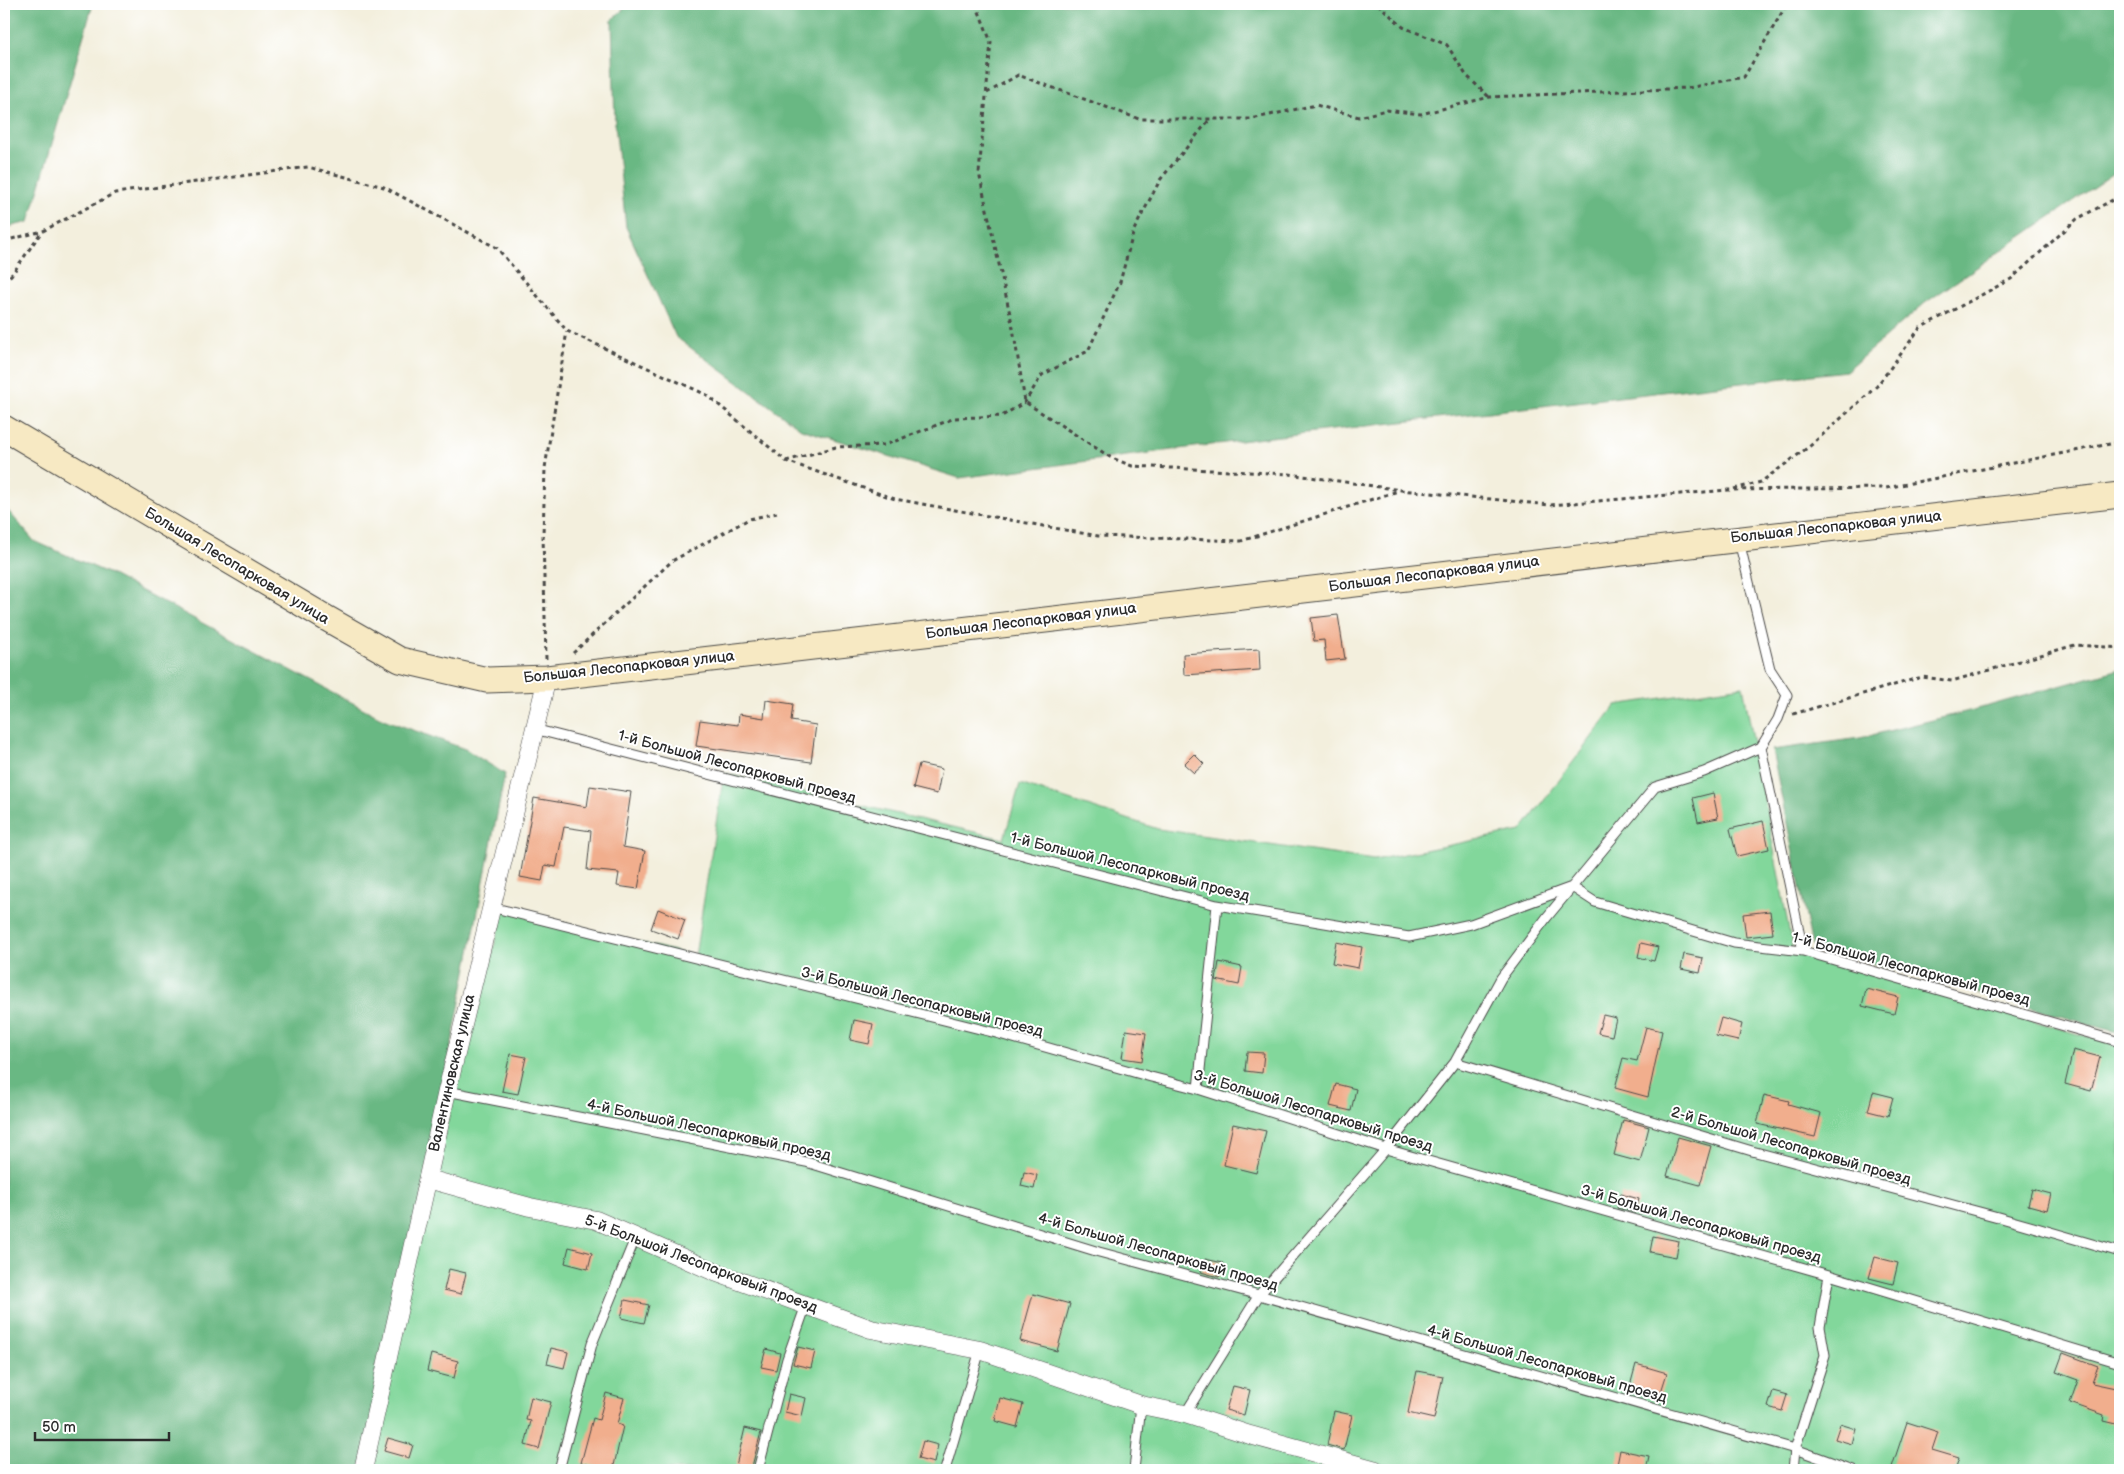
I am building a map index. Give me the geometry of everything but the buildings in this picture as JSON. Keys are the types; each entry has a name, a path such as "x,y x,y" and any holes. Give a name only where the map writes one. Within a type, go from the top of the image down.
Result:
{"main road":[{"name":"Большая Лесопарковая улица","path":"4,428 400,660 487,680 547,678 2120,495"}],"street":[{"name":"Валентиновская улица","path":"363,1470 490,907 547,678"},
{"name":"5-й Большой Лесопарковый проезд","path":"428,1179 530,1207 596,1220 715,1272 870,1328 980,1350 1141,1405 1185,1414 1250,1435 1376,1470"}],"lane":[{"path":"1185,1414 1259,1295 1386,1149 1455,1062 1501,978 1547,917 1655,787 1704,772 1761,747 1778,718 1787,695 1770,669 1738,538"},
{"name":"1-й Большой Лесопарковый проезд","path":"534,728 1217,906 1409,937 1470,924 1572,887 1596,902 1734,943 1803,951 2120,1042"},
{"path":"1761,747 1803,951"},
{"path":"1198,1089 1217,906"},
{"name":"3-й Большой Лесопарковый проезд","path":"490,907 996,1032 1142,1075 1198,1089 1386,1149 1829,1275 2120,1363"},
{"name":"2-й Большой Лесопарковый проезд","path":"1455,1062 1752,1151 1989,1214 2120,1252"},
{"name":"4-й Большой Лесопарковый проезд","path":"448,1091 806,1162 1099,1252 1259,1295 1794,1449 1853,1470"},
{"path":"558,1470 592,1344 636,1236"},
{"path":"1793,1470 1794,1449 1825,1355 1820,1327 1829,1275"},
{"path":"758,1470 787,1359 806,1305"},
{"path":"945,1470 980,1350"},
{"path":"1134,1470 1141,1405"}],"path":[{"path":"976,4 991,42 979,173 1013,328 1025,402 1110,457 1132,466 1289,474 1401,490 1550,506 1728,490 1886,488 2120,442"},
{"path":"1378,4 1403,27 1447,45 1466,75 1490,97"},
{"path":"986,93 1018,76 1139,119 1210,120 1251,119 1316,105 1359,117 1386,110 1421,114 1490,97 1688,88 1744,76 1787,4"},
{"path":"786,461 836,447 885,446 955,418 1002,416 1025,402 1042,375 1088,351 1120,282 1134,230 1160,180 1210,120"},
{"path":"4,241 43,231 115,193 308,167 384,187 497,248 567,331 707,395 786,461 895,500 1098,536 1241,541 1401,490"},
{"path":"1728,490 1761,482 1810,446 1877,386 1920,328 2011,279 2077,219 2120,196"},
{"path":"4,282 13,273 43,231"},
{"path":"547,678 543,536 545,468 567,331"},
{"path":"547,678 672,561 749,519 777,513"},
{"path":"1778,718 1922,678 1952,680 2075,645 2120,648"}],"green space":[{"path":"4,4 93,4 29,222 4,228"},
{"path":"629,4 2120,4 2120,169 1925,303 1846,371 1271,437 959,478 801,429 676,337 626,227 615,124 612,20"},
{"path":"4,506 34,541 110,574 383,719 465,749 505,774 405,1281 360,1470 4,1470"},
{"path":"2120,669 2120,1033 1812,946 1772,750 1860,738 1981,708"},
{"path":"1743,686 1793,951 2120,1046 2120,1470 355,1470 504,909 695,956 724,773 1004,839 1020,784 1158,829 1374,860 1521,831 1616,705"}]}
